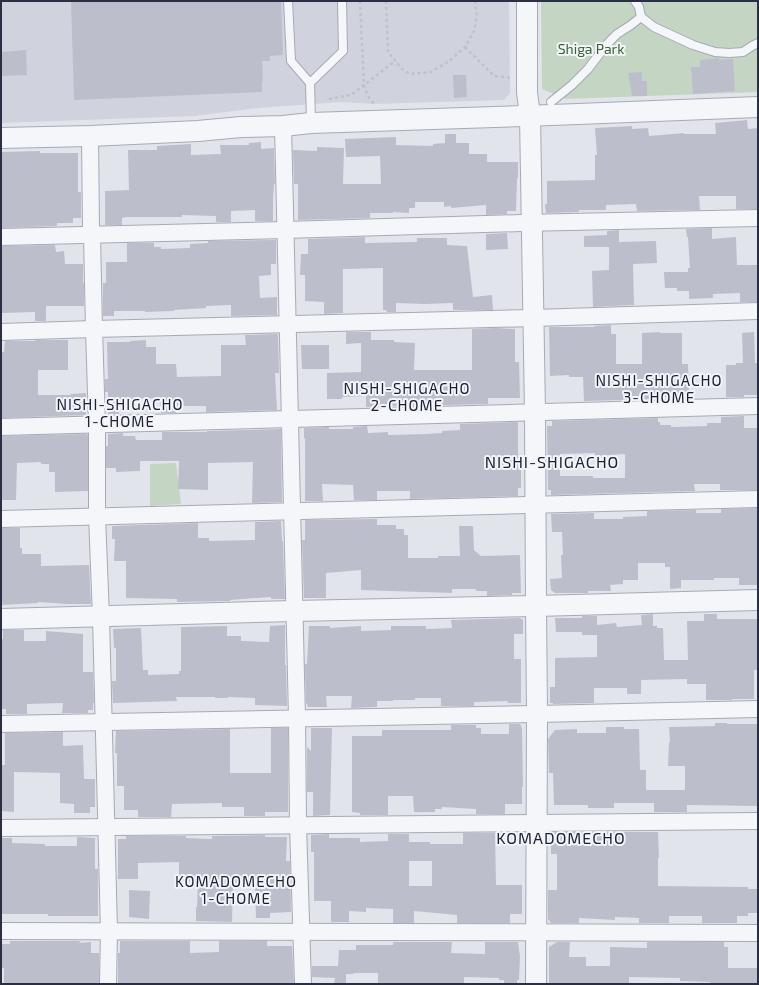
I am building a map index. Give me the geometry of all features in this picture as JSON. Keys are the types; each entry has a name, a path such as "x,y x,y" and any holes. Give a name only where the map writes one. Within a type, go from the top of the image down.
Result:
{"street":[{"path":"527,1 527,92 530,116 535,412 537,714 536,984"},
{"path":"1,138 198,131 311,123 758,107"},
{"path":"283,126 297,718 298,825 303,984"},
{"path":"90,136 90,228 92,235 97,425 97,516 109,931 108,984"},
{"path":"1,238 758,218"},
{"path":"1,332 758,311"},
{"path":"1,427 758,406"},
{"path":"1,519 758,499"},
{"path":"1,620 294,611 758,600"},
{"path":"1,724 758,709"},
{"path":"1,828 758,821"},
{"path":"1,931 758,933"}],"lane":[{"path":"288,1 291,61 310,83 311,123"},
{"path":"310,83 343,50 342,1"},
{"path":"635,1 639,7 641,17 654,27 694,45 715,52 729,53 743,52 758,43"},
{"path":"551,102 572,85 588,69 607,44 617,34 641,17"}],"path":[{"path":"360,1 364,86 368,96 377,108"},
{"path":"386,1 388,52 402,69 410,74 431,72 448,62 465,47 474,31 477,16 475,1"},
{"path":"465,47 494,76 513,78"},
{"path":"329,99 352,95 395,61"}],"shaded area":[{"path":"1,1 509,1 510,93 504,100 374,104 341,102 258,108 194,116 1,123"}],"green space":[{"name":"Shiga Park","path":"541,1 758,1 758,92 566,99 542,89"},
{"path":"176,463 181,504 150,506 150,464"}],"building":[{"path":"71,1 281,1 283,55 270,56 270,61 262,61 262,92 74,100"},
{"path":"26,50 27,75 1,76 1,52"},
{"path":"719,58 719,60 733,59 735,91 693,94 691,67 700,67 700,60"},
{"path":"642,72 642,81 647,81 647,96 632,96 628,73"},
{"path":"453,75 466,75 467,97 454,98"},
{"path":"747,120 748,129 758,128 758,209 736,209 736,196 699,196 700,210 637,211 636,204 606,205 606,210 579,210 579,212 546,213 545,204 547,204 547,181 595,180 595,155 597,155 595,128 632,126 632,129 648,128 649,136 684,133 716,134 715,123"},
{"path":"445,134 456,134 456,143 469,143 469,154 487,154 487,162 518,162 516,211 507,211 507,214 486,215 486,205 451,208 451,206 444,207 444,202 415,202 415,208 409,208 409,213 370,213 370,218 298,220 298,184 294,184 293,150 317,151 317,147 344,148 343,184 381,184 380,156 346,157 345,139 396,137 396,145 433,146 433,144 445,143"},
{"path":"261,142 261,149 274,148 275,184 273,221 255,221 255,210 231,211 231,222 216,222 216,216 182,215 182,217 127,217 122,218 122,225 105,225 105,191 129,190 128,150 157,150 157,146 191,144 191,155 221,154 220,145 249,145 249,143"},
{"path":"40,151 40,153 78,153 78,192 81,192 81,218 73,218 73,223 57,223 57,226 1,228 1,152"},
{"path":"712,228 712,239 736,237 737,265 758,265 758,302 740,302 740,293 713,294 713,298 689,299 689,291 677,291 677,288 665,288 664,272 688,272 688,268 690,268 686,229"},
{"path":"619,230 619,242 656,241 657,263 633,264 634,305 593,307 592,271 609,270 609,247 584,247 584,236 607,235 607,231"},
{"path":"507,233 508,249 486,250 486,234"},
{"path":"365,237 365,243 417,242 417,238 447,238 447,245 467,246 473,297 492,295 493,310 453,310 453,303 396,303 396,312 387,312 386,310 383,310 383,268 343,269 343,313 324,314 324,302 305,301 305,275 300,275 301,254 308,254 308,239"},
{"path":"276,240 276,264 271,264 271,275 259,276 260,298 277,297 277,315 231,316 231,305 206,306 206,308 174,311 114,311 114,316 103,316 103,283 106,283 106,262 127,262 127,243 154,243 154,247 161,247 161,249 190,248 190,244 208,243 208,241"},
{"path":"55,245 56,252 64,251 65,264 83,264 84,306 46,306 46,321 35,321 35,312 1,313 1,246"},
{"path":"611,325 611,334 616,334 616,364 642,364 642,333 682,333 682,364 688,364 689,395 677,395 677,397 658,397 658,399 584,401 583,377 569,377 569,375 550,376 549,327 594,327"},
{"path":"472,329 515,329 515,362 519,362 520,398 488,398 488,404 366,407 366,396 327,399 327,373 361,372 361,343 346,344 346,332 371,332 371,340 394,340 394,342 415,343 414,370 472,370"},
{"path":"754,332 755,363 758,363 758,395 726,397 726,365 743,363 742,333"},
{"path":"277,334 279,373 275,373 277,410 206,412 206,406 176,406 176,413 161,413 160,398 119,399 119,414 108,415 108,392 105,392 105,379 108,379 107,342 146,340 146,347 156,347 156,364 176,364 177,377 221,376 221,345 246,345 245,335"},
{"path":"68,340 68,370 38,370 38,395 71,395 86,393 86,415 1,418 1,352 4,352 5,341"},
{"path":"301,345 329,345 329,369 302,369"},
{"path":"744,416 744,428 758,428 758,490 720,490 720,484 694,484 695,491 551,495 551,490 548,490 547,426 552,426 552,421 658,418 660,425 671,425 671,427 707,426 707,423 721,423 721,417","holes":["595,453 595,456 625,454 625,478 560,476 560,454"]},
{"path":"518,422 518,459 521,459 521,488 518,488 518,496 410,499 410,491 377,491 377,500 354,500 353,485 322,484 323,501 305,501 304,428 329,427 329,429 353,429 353,427 367,426 368,433 388,432 388,435 427,434 460,430 460,424"},
{"path":"281,429 282,502 252,503 253,462 208,463 208,490 178,489 179,461 140,461 140,471 116,472 116,468 106,468 106,446 108,446 108,434 123,433 123,436 135,436 136,440 162,440 162,432"},
{"path":"88,435 88,491 55,492 55,472 49,472 49,464 41,464 41,462 17,463 16,500 1,500 1,436"},
{"path":"758,508 758,585 739,585 739,578 714,578 714,580 681,580 681,588 670,589 670,567 665,567 665,563 638,563 638,580 623,580 623,584 610,585 611,591 555,593 551,590 550,579 562,578 561,555 563,555 562,532 552,532 551,514 594,513 594,519 623,519 623,517 647,516 647,511 696,510 696,513 721,513 721,509"},
{"path":"377,519 377,525 396,525 396,529 404,529 404,535 408,535 408,558 460,556 459,526 473,526 474,550 481,556 520,555 521,593 512,593 512,595 487,596 487,591 476,591 476,589 452,589 452,593 361,590 361,570 326,573 326,598 304,598 302,540 305,540 305,520"},
{"path":"281,521 285,599 271,599 271,597 230,601 177,602 177,599 126,598 126,561 114,561 115,539 112,539 112,526 198,523 198,538 209,538 209,541 255,540 255,522"},
{"path":"1,528 20,528 20,548 22,548 22,554 41,554 41,566 89,565 91,604 38,602 1,605"},
{"path":"653,614 653,626 663,628 664,660 688,660 687,621 704,621 704,614 717,614 717,619 758,619 758,670 754,670 754,699 706,700 706,684 687,684 687,679 641,680 641,694 627,694 627,688 594,688 594,703 550,703 550,687 555,687 555,658 597,657 597,625 616,623 617,627 642,625 641,615"},
{"path":"582,616 597,616 597,635 582,635 582,632 556,632 555,618 582,618"},
{"path":"520,618 523,620 523,634 514,634 514,659 521,659 521,703 507,703 508,701 474,702 474,706 441,706 441,698 415,698 415,700 377,701 377,707 351,708 352,696 326,696 327,707 308,707 306,702 305,664 307,664 309,626 330,626 330,628 361,626 361,631 391,630 391,626 426,626 426,629 452,628 451,620"},
{"path":"285,625 287,706 255,705 255,698 228,697 176,697 177,701 113,703 112,681 116,681 116,648 114,648 113,629 141,628 143,670 148,670 148,675 179,674 179,671 181,671 181,627 227,626 227,636 241,636 241,641 269,642 270,626"},
{"path":"3,630 24,630 24,641 46,641 46,631 83,634 83,672 93,672 93,710 88,710 88,713 62,713 63,703 27,704 27,714 6,714 6,709 1,709 1,639 3,639"},
{"path":"715,723 758,724 758,806 687,805 687,812 654,812 654,803 614,803 614,808 588,808 588,805 554,805 553,773 549,773 548,739 555,730 577,729 577,733 606,733 606,727 639,729 640,770 646,770 646,790 685,790 685,766 668,766 670,742 669,727 715,726"},
{"path":"509,724 520,724 522,728 523,787 522,804 505,804 505,814 476,814 476,809 442,807 442,809 435,809 435,812 414,812 413,796 388,796 388,815 360,815 360,813 352,812 352,736 382,736 382,730 451,730 451,725 476,725 476,728 481,728 481,734 509,734"},
{"path":"271,728 288,728 288,812 265,812 265,816 244,816 244,807 222,807 222,803 172,804 171,817 138,817 138,810 124,810 124,786 117,786 117,753 115,753 116,731 230,729 230,773 271,773"},
{"path":"311,728 332,728 330,815 313,816 313,792 307,792 307,747 311,751"},
{"path":"63,732 63,746 83,745 84,779 95,779 95,807 90,807 90,813 74,813 74,804 60,803 60,773 14,772 14,812 1,811 1,765 5,765 5,733"},
{"path":"555,832 658,832 658,886 748,887 748,889 758,889 758,913 748,913 748,916 737,916 737,923 702,923 702,916 669,916 669,923 639,923 639,918 615,917 615,920 579,918 579,923 551,923 548,919 548,890 557,890 557,854 551,854 551,835"},
{"path":"463,833 495,833 496,885 522,885 522,914 510,914 510,923 457,923 457,915 414,911 414,923 393,923 393,909 366,908 366,912 349,911 349,922 331,922 331,901 314,901 314,852 311,852 311,835 329,834 329,838 360,838 360,842 388,841 388,834 409,834 409,842 430,842 430,844 463,844","holes":["409,861 432,861 432,886 409,886"]},
{"path":"265,835 265,837 287,837 286,861 290,861 291,912 270,913 270,918 256,918 255,883 233,883 232,922 196,921 198,882 179,881 179,862 138,863 138,879 118,879 118,839 126,839 126,836 186,836 186,838 212,839 212,836"},
{"path":"77,837 95,838 95,869 98,869 98,916 1,914 1,838 12,838 12,843 45,844 45,846 77,846"},
{"path":"129,890 150,891 149,919 129,917"},
{"path":"10,941 91,942 91,953 99,953 99,984 4,984 4,968 1,968 1,944 10,944"},
{"path":"120,941 190,941 190,953 219,952 219,941 267,941 267,946 292,946 294,984 118,984 118,953 120,953"},
{"path":"393,942 452,942 451,953 485,954 485,942 518,942 520,957 519,980 517,980 517,984 504,984 504,980 499,980 499,978 464,977 464,984 378,984 378,973 354,973 346,974 346,984 334,984 335,978 312,977 312,966 338,966 339,950 356,950 356,945 393,945"},
{"path":"557,942 570,942 569,957 586,957 586,966 610,966 610,947 647,948 647,942 724,942 724,947 728,947 728,968 758,968 758,984 710,984 710,982 680,981 680,978 629,977 629,984 549,984 549,947"}],"district":[{"name":"NISHI-SHIGACHO 3-CHOME","path":"659,390"},
{"name":"NISHI-SHIGACHO 2-CHOME","path":"407,398"},
{"name":"NISHI-SHIGACHO 1-CHOME","path":"120,414"},
{"name":"NISHI-SHIGACHO","path":"552,462"},
{"name":"KOMADOMECHO","path":"561,838"},
{"name":"KOMADOMECHO 1-CHOME","path":"236,890"}]}
